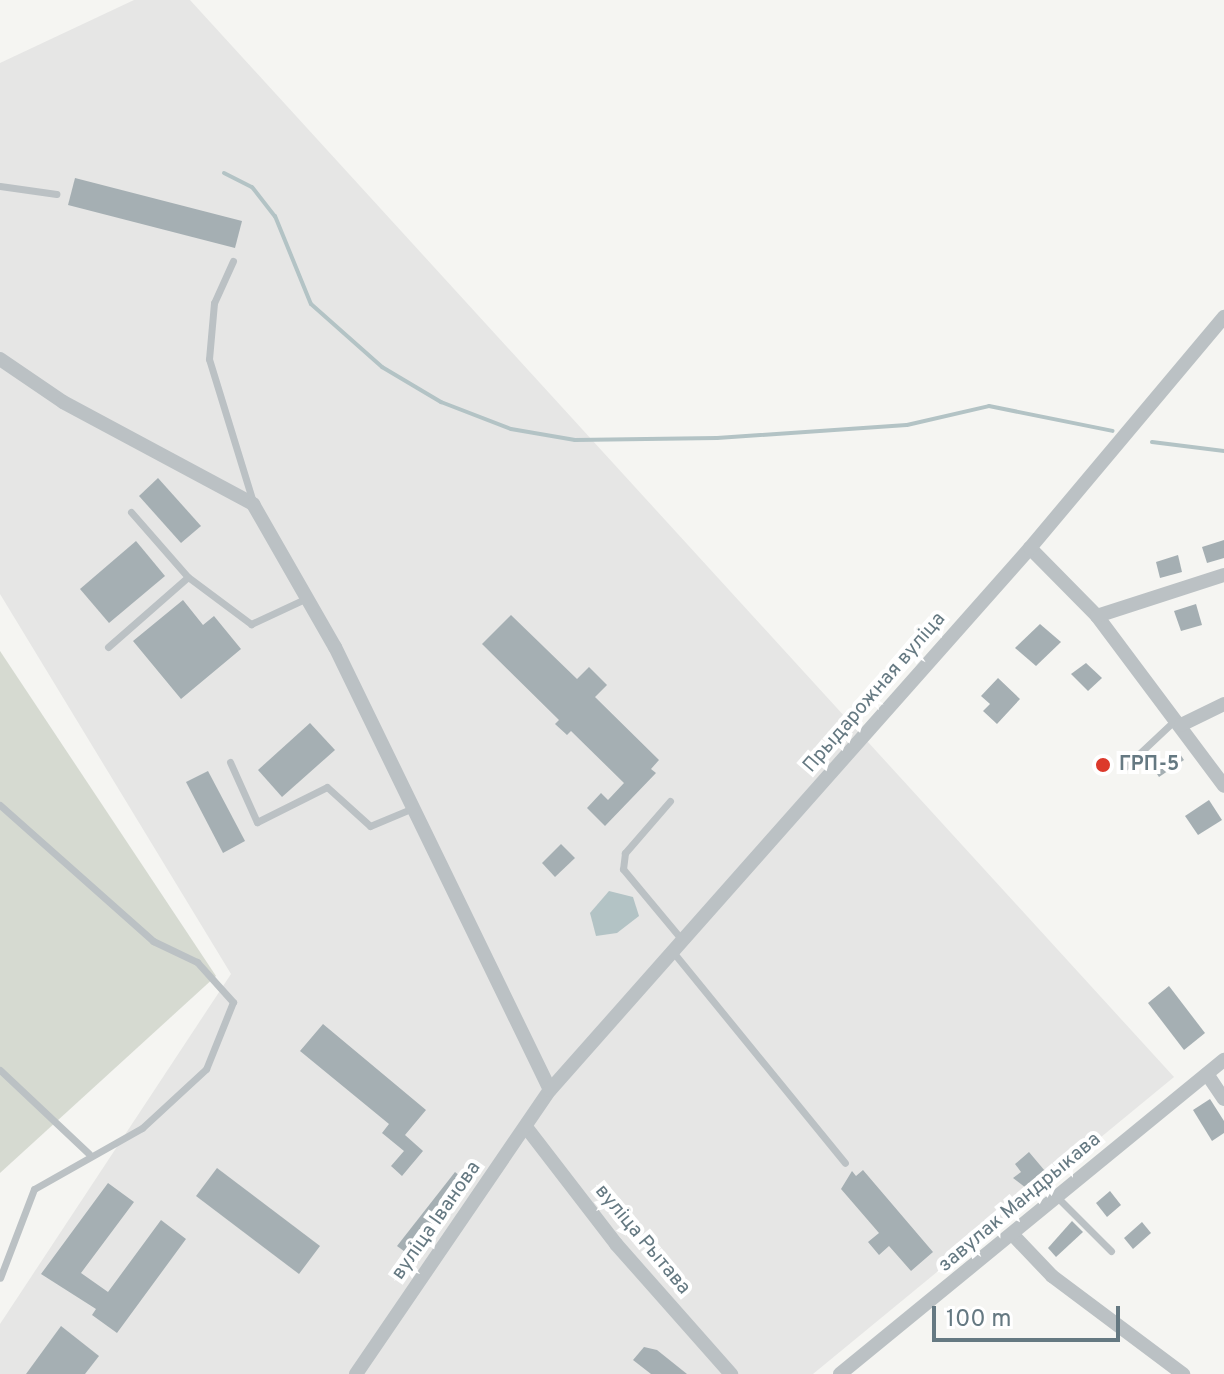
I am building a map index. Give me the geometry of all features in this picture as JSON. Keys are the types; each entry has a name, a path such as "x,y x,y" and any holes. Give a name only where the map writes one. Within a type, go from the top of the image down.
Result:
{"street":[{"name":"Прыдарожная вуліца","path":"550,1090 1030,548 1224,317"},
{"path":"0,359 63,402 253,504 307,598 550,1090"},
{"path":"1030,548 1097,616 1224,786"},
{"path":"1097,616 1224,575"},
{"path":"1178,722 1224,704"},
{"name":"завулак Мандрыкава","path":"840,1374 1224,1060"},
{"path":"1207,1074 1224,1099"},
{"name":"вуліца Іванова","path":"356,1374 550,1090"},
{"name":"вуліца Рытава","path":"526,1127 616,1244 731,1374"},
{"path":"1013,1235 1052,1276 1183,1374"}],"lane":[{"path":"0,186 56,194"},
{"path":"233,261 214,303 209,359 253,504"},
{"path":"131,512 188,577 251,624 307,598"},
{"path":"108,647 188,577"},
{"path":"1125,767 1178,722"},
{"path":"230,762 257,822 327,787 370,826 413,808"},
{"path":"670,801 625,853 623,869 678,946 845,1163"},
{"path":"0,805 153,941 197,962 233,1002 206,1069 142,1128 89,1154 34,1189 6,1252 0,1278"},
{"path":"0,1070 89,1154"},
{"path":"1058,1198 1111,1251"},
{"path":"0,1244 6,1252"}],"shaded area":[{"path":"134,0 190,0 1174,1077 813,1374 0,1374 0,1324 231,974 0,594 0,63"},
{"path":"0,651 216,976 0,1173"},
{"path":"609,891 633,897 639,916 617,933 596,936 590,913"}],"building":[{"path":"75,178 242,221 235,248 68,205"},
{"path":"158,478 201,526 181,543 139,496"},
{"path":"1224,540 1224,558 1207,563 1202,547"},
{"path":"136,541 165,576 109,623 80,589"},
{"path":"1178,555 1182,572 1160,578 1156,562"},
{"path":"183,600 203,625 214,616 241,649 181,699 133,641"},
{"path":"1196,604 1202,625 1181,631 1174,611"},
{"path":"511,615 577,679 589,667 607,685 595,697 659,760 651,769 656,773 605,826 587,808 601,793 608,800 624,783 571,731 567,735 555,724 559,720 482,644"},
{"path":"1040,624 1061,642 1036,666 1015,648"},
{"path":"1086,663 1102,678 1088,691 1071,674"},
{"path":"998,678 1020,699 997,724 983,711 990,704 981,696"},
{"path":"310,723 335,750 282,797 258,770"},
{"path":"1178,751 1184,760 1159,777 1153,768"},
{"path":"208,771 245,841 223,853 186,782"},
{"path":"1209,800 1222,820 1198,835 1185,816"},
{"path":"561,844 575,858 555,877 542,863"},
{"path":"1169,986 1205,1033 1184,1050 1148,1003"},
{"path":"323,1024 426,1110 405,1135 423,1151 402,1176 391,1166 404,1151 382,1133 389,1124 300,1051"},
{"path":"1210,1099 1224,1121 1224,1133 1212,1141 1193,1110"},
{"path":"1029,1152 1045,1171 1030,1191 1013,1178 1021,1172 1015,1164"},
{"path":"217,1168 320,1246 299,1274 196,1196"},
{"path":"863,1170 933,1252 911,1271 889,1246 879,1255 868,1242 879,1233 841,1189 852,1171 856,1176"},
{"path":"455,1172 466,1181 408,1254 397,1246"},
{"path":"108,1183 134,1202 81,1273 108,1292 161,1220 186,1239 117,1333 92,1315 96,1309 41,1274"},
{"path":"1110,1191 1121,1205 1107,1217 1096,1203"},
{"path":"1072,1221 1083,1232 1056,1257 1048,1248"},
{"path":"1142,1222 1151,1233 1133,1249 1124,1238"},
{"path":"61,1326 99,1356 85,1374 26,1374"},
{"path":"644,1347 657,1350 687,1374 651,1374 633,1360"}],"waterway":[{"path":"224,173 252,187 275,216 311,304 382,367 441,402 511,429 575,440 717,438 907,425 989,406 1113,431"},
{"path":"1152,442 1224,451"}],"place":[{"name":"ГРП-5","path":"1103,765"}]}
